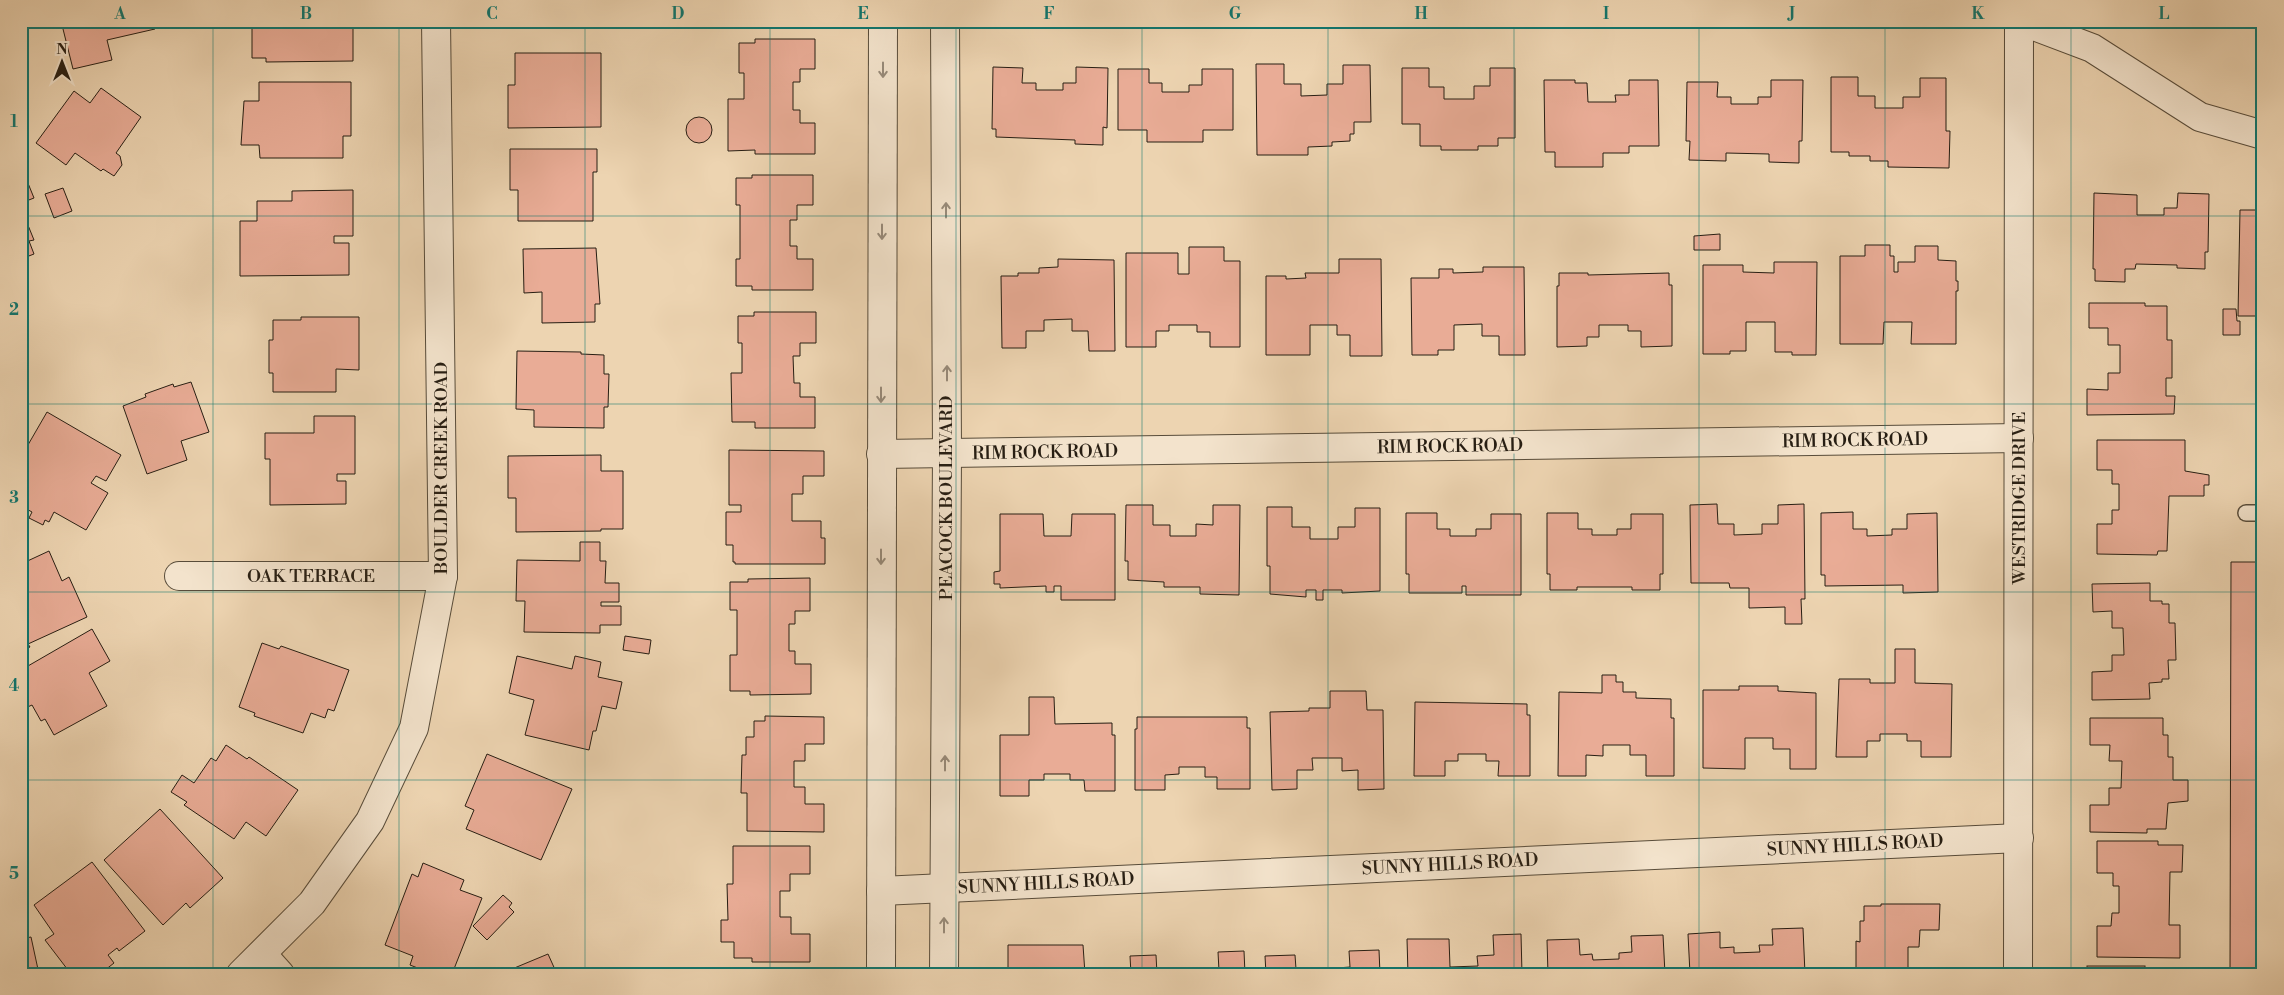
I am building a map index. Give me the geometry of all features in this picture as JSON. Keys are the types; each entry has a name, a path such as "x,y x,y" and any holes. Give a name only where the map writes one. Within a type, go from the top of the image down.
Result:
{"street":[{"name":"BOULDER CREEK ROAD","path":"241,974 312,903 370,821 414,728 443,576 436,21"},
{"path":"881,974 883,21"},
{"name":"PEACOCK BOULEVARD","path":"944,974 947,453 945,21"},
{"path":"2020,21 2092,48 2200,117 2263,135"},
{"name":"WESTRIDGE DRIVE","path":"2018,974 2020,21"},
{"name":"RIM ROCK ROAD","path":"881,454 2019,438"},
{"name":"OAK TERRACE","path":"179,576 443,576"},
{"name":"SUNNY HILLS ROAD","path":"881,891 2019,838"},
{"path":"262,954 280,974"}],"lane":[{"path":"2246,513 2263,513"}],"building":[{"path":"61,21 154,21 155,29 107,40 112,60 73,69"},
{"path":"252,21 353,21 353,61 266,62 266,58 252,58"},
{"path":"2174,21 2253,21 2253,24 2174,24"},
{"path":"755,39 815,39 815,69 800,69 800,82 793,82 793,110 800,110 800,123 815,123 815,154 755,154 755,150 728,151 728,99 744,99 744,73 739,73 739,43 755,43"},
{"path":"515,53 601,53 601,127 508,128 508,85 515,85"},
{"path":"1256,64 1284,64 1284,84 1301,84 1301,96 1327,95 1327,84 1343,84 1343,65 1370,65 1371,122 1354,122 1354,134 1350,134 1350,141 1332,142 1332,146 1308,147 1308,155 1257,155"},
{"path":"993,67 1023,68 1022,83 1036,83 1036,90 1063,90 1063,83 1076,83 1076,67 1108,68 1107,128 1103,127 1103,145 1075,144 1075,140 996,137 996,129 992,129"},
{"path":"1402,68 1429,68 1429,87 1444,87 1444,99 1474,99 1474,86 1490,86 1490,68 1515,68 1515,138 1498,138 1498,146 1478,146 1478,150 1441,150 1441,146 1420,146 1420,124 1402,124"},
{"path":"1118,69 1149,69 1149,83 1162,83 1162,92 1189,92 1189,85 1202,85 1202,69 1233,69 1233,130 1203,130 1203,142 1147,142 1147,130 1118,130"},
{"path":"1831,77 1858,77 1858,96 1875,96 1875,108 1903,108 1903,97 1920,97 1920,78 1946,78 1946,131 1950,131 1949,168 1888,167 1888,161 1870,161 1870,156 1849,156 1849,152 1831,152"},
{"path":"1544,80 1575,80 1575,83 1587,83 1588,102 1616,102 1615,95 1629,95 1629,80 1658,80 1659,146 1629,146 1629,153 1603,153 1603,167 1555,167 1555,152 1545,152"},
{"path":"1771,80 1803,80 1802,141 1799,141 1799,163 1769,162 1769,154 1726,153 1726,161 1689,160 1690,141 1686,141 1687,82 1718,82 1717,97 1731,97 1731,104 1758,104 1758,97 1771,97"},
{"path":"259,82 351,82 351,136 343,136 343,158 260,158 259,145 241,145 244,101 259,101"},
{"path":"101,88 141,117 116,153 120,156 122,165 114,176 103,169 101,171 75,153 66,165 36,143 74,91 90,103"},
{"path":"699,117 708,121 712,130 708,139 699,143 690,139 686,130 690,121"},
{"path":"510,149 597,149 597,172 593,172 593,221 518,221 518,190 510,190"},
{"path":"21,166 34,198 21,203"},
{"path":"752,175 813,175 813,205 797,205 797,220 790,220 790,246 797,246 797,259 813,259 813,290 752,290 752,286 736,286 736,259 740,259 740,205 736,205 736,178 752,178"},
{"path":"63,188 72,211 54,218 45,194"},
{"path":"353,190 353,236 334,236 334,243 349,243 349,275 240,276 240,221 257,221 257,201 292,201 292,191"},
{"path":"2094,193 2137,195 2137,215 2164,215 2164,208 2177,208 2178,193 2209,194 2208,252 2205,252 2205,269 2177,268 2177,265 2136,264 2135,269 2125,269 2125,282 2095,281 2095,269 2093,269"},
{"path":"21,208 34,240 29,241 34,254 21,259"},
{"path":"2240,210 2263,210 2263,314 2260,316 2238,316"},
{"path":"1720,234 1720,250 1694,250 1694,236"},
{"path":"1865,245 1890,245 1890,256 1894,256 1894,272 1898,272 1898,262 1915,262 1915,246 1938,246 1938,260 1956,261 1958,291 1956,291 1956,344 1911,344 1912,322 1884,322 1883,344 1840,344 1840,256 1865,256"},
{"path":"1189,247 1224,247 1224,261 1240,261 1240,347 1210,347 1210,332 1197,332 1197,325 1169,325 1169,331 1156,331 1156,347 1126,347 1126,253 1178,253 1178,274 1189,274"},
{"path":"596,248 600,304 595,304 595,322 542,323 542,292 524,293 523,249"},
{"path":"1058,259 1114,260 1115,351 1089,351 1088,331 1072,331 1072,319 1044,320 1044,331 1026,331 1026,348 1002,348 1001,276 1018,276 1018,273 1039,273 1039,268 1058,267"},
{"path":"1339,259 1381,259 1382,356 1350,356 1350,335 1337,335 1337,325 1310,325 1310,355 1266,355 1266,276 1286,276 1286,279 1306,278 1305,273 1339,273"},
{"path":"1774,262 1817,262 1816,355 1792,355 1792,352 1775,352 1775,322 1746,322 1746,351 1730,351 1730,354 1703,354 1703,265 1743,265 1743,272 1774,273"},
{"path":"1483,267 1524,267 1525,355 1499,355 1499,336 1482,336 1482,324 1454,325 1454,350 1438,350 1438,355 1412,355 1411,278 1439,278 1439,269 1453,269 1453,273 1483,272"},
{"path":"1559,273 1588,273 1588,275 1669,273 1669,285 1672,285 1672,346 1641,347 1641,331 1628,331 1628,325 1599,325 1599,337 1587,337 1587,346 1557,347 1557,286 1559,286"},
{"path":"2089,303 2145,303 2145,306 2167,306 2167,340 2172,340 2172,378 2166,378 2166,396 2175,396 2174,414 2087,415 2087,389 2108,390 2108,373 2120,373 2120,345 2108,345 2108,328 2089,328"},
{"path":"2223,309 2236,309 2237,321 2240,321 2240,335 2223,335"},
{"path":"754,312 816,312 816,343 800,343 800,356 793,356 794,383 800,383 800,397 815,397 815,428 755,428 755,422 732,422 731,373 742,373 742,343 738,343 738,316 754,316"},
{"path":"301,317 359,317 359,370 336,369 336,392 273,392 273,373 269,373 269,340 273,340 273,320 301,320"},
{"path":"517,351 581,352 581,354 604,355 604,374 609,374 608,407 604,407 604,428 534,427 534,410 516,409"},
{"path":"191,382 209,432 181,441 187,460 147,474 123,406 146,397 145,394 173,384 174,387"},
{"path":"47,412 121,455 106,481 96,476 91,483 108,493 86,530 54,512 49,522 45,520 43,525 29,518 32,512 21,506 21,457"},
{"path":"314,416 355,416 355,474 337,474 337,481 346,481 346,504 270,505 270,459 265,459 265,433 314,433"},
{"path":"2097,440 2185,440 2185,471 2209,475 2209,485 2204,485 2204,496 2169,496 2167,551 2158,551 2157,555 2097,554 2097,524 2112,524 2112,510 2119,510 2119,484 2112,484 2112,470 2097,470"},
{"path":"729,450 824,451 824,476 803,476 803,494 792,494 792,521 821,521 821,538 825,538 825,564 735,564 733,562 733,545 726,545 726,512 741,512 741,505 729,505"},
{"path":"601,455 601,471 623,471 623,529 516,532 516,498 508,498 508,456"},
{"path":"1717,504 1718,524 1734,524 1734,535 1762,534 1762,524 1778,524 1778,505 1804,504 1805,599 1801,599 1802,624 1785,624 1785,607 1749,608 1749,588 1730,588 1729,583 1691,583 1690,505"},
{"path":"1126,505 1153,505 1153,525 1170,525 1170,536 1196,536 1196,524 1213,525 1213,505 1240,505 1239,595 1200,594 1200,587 1164,587 1164,582 1128,580 1128,561 1125,561"},
{"path":"1267,507 1292,507 1292,527 1310,527 1310,539 1338,539 1338,527 1355,527 1355,508 1380,508 1380,591 1342,593 1342,590 1323,590 1323,600 1316,600 1316,590 1306,590 1306,597 1270,594 1270,566 1267,566"},
{"path":"1853,512 1853,529 1867,529 1867,536 1892,535 1892,529 1907,529 1907,514 1937,513 1938,592 1903,593 1903,585 1825,586 1825,575 1821,575 1821,513"},
{"path":"1406,513 1437,513 1437,529 1450,529 1450,536 1476,536 1476,529 1491,529 1491,514 1521,514 1521,595 1466,595 1466,586 1462,586 1462,593 1409,593 1409,574 1406,574"},
{"path":"1547,513 1578,513 1578,529 1592,529 1592,535 1617,535 1617,529 1631,529 1631,514 1663,514 1663,574 1660,574 1660,590 1632,590 1632,587 1577,587 1577,590 1550,590 1550,574 1547,574"},
{"path":"1000,514 1043,514 1044,536 1071,536 1072,514 1115,514 1115,600 1061,600 1061,586 1054,586 1054,592 1046,592 1046,586 1000,588 1000,584 994,584 994,572 1000,571"},
{"path":"580,542 600,542 600,561 606,561 605,583 619,583 619,602 601,602 601,606 621,606 621,625 600,625 600,633 524,632 525,601 516,601 517,560 580,561"},
{"path":"49,551 62,581 69,577 87,617 28,644 30,647 21,651 21,564"},
{"path":"2231,562 2263,562 2263,974 2230,974"},
{"path":"810,578 810,611 795,611 795,624 789,624 789,651 795,651 795,664 811,664 811,694 750,695 750,691 730,691 730,655 737,655 737,610 730,610 730,582 748,582 748,579"},
{"path":"2150,583 2150,601 2162,601 2162,604 2169,604 2169,623 2175,623 2176,660 2168,660 2169,679 2162,679 2162,682 2149,683 2150,699 2092,700 2092,672 2112,671 2112,655 2124,655 2123,628 2112,628 2112,611 2093,612 2092,584"},
{"path":"92,629 110,661 89,673 107,706 54,735 45,719 41,721 32,705 21,710 21,670"},
{"path":"625,636 651,640 649,654 623,650"},
{"path":"262,643 279,649 281,646 349,670 334,711 328,709 325,718 311,713 303,733 254,716 255,713 239,707"},
{"path":"1895,649 1915,649 1915,683 1952,684 1951,757 1921,757 1921,741 1907,741 1907,734 1880,734 1880,741 1867,741 1867,757 1836,757 1839,679 1870,679 1870,683 1895,683"},
{"path":"517,656 572,669 575,656 601,662 598,677 622,682 616,709 602,706 596,731 593,731 589,750 525,735 534,700 509,693"},
{"path":"1602,675 1616,675 1616,682 1623,682 1623,692 1636,692 1636,698 1671,699 1671,718 1674,718 1674,776 1646,776 1646,755 1630,755 1630,745 1603,745 1603,756 1586,755 1586,776 1558,776 1559,692 1602,693"},
{"path":"1739,686 1778,686 1778,691 1816,693 1816,769 1790,769 1790,749 1773,749 1773,738 1745,738 1745,769 1703,768 1703,690 1739,690"},
{"path":"1330,691 1366,691 1367,710 1383,710 1384,789 1358,790 1358,770 1342,771 1342,758 1312,758 1313,770 1297,770 1297,789 1272,790 1270,712 1309,711 1309,708 1330,708"},
{"path":"1029,697 1054,697 1055,724 1112,723 1112,735 1115,735 1115,791 1085,791 1084,780 1070,780 1070,774 1044,774 1044,780 1029,780 1029,796 1000,796 1000,735 1029,735"},
{"path":"1415,702 1527,704 1527,715 1530,715 1530,776 1498,776 1499,761 1486,761 1486,754 1458,754 1458,761 1445,761 1445,776 1414,776"},
{"path":"765,716 824,717 824,744 805,744 805,761 794,761 794,787 805,787 805,804 824,804 824,832 747,831 747,793 741,793 742,755 746,755 746,737 754,737 754,721 765,721"},
{"path":"1137,717 1247,717 1247,728 1250,728 1250,789 1217,789 1217,777 1205,777 1205,767 1179,767 1179,774 1165,775 1165,790 1135,790 1135,729 1137,729"},
{"path":"2090,718 2163,718 2163,735 2168,735 2168,757 2173,757 2173,780 2188,780 2188,801 2168,803 2166,829 2147,829 2147,833 2090,832 2090,805 2109,805 2109,788 2121,788 2122,761 2109,761 2110,745 2090,745"},
{"path":"226,745 247,759 249,757 298,790 266,836 246,822 234,839 184,805 187,802 171,792 182,775 194,783 211,758 216,761"},
{"path":"487,754 572,789 541,860 466,829 474,810 465,806"},
{"path":"160,809 223,878 190,908 186,903 163,925 104,860"},
{"path":"2097,841 2158,841 2158,845 2183,845 2182,872 2170,872 2169,925 2180,925 2180,958 2097,957 2097,926 2111,926 2112,913 2119,913 2119,886 2113,886 2113,873 2097,873"},
{"path":"733,846 810,846 810,874 790,874 790,891 780,891 780,917 791,917 791,934 810,934 810,962 752,962 752,958 734,958 734,942 721,942 721,920 728,920 727,884 733,884"},
{"path":"92,862 145,931 119,951 117,948 108,955 114,963 100,974 71,974 45,940 54,934 34,905"},
{"path":"423,863 464,880 460,890 482,898 452,974 433,974 410,965 413,956 385,945 412,874 418,877"},
{"path":"503,895 512,903 509,907 514,912 487,940 473,926"},
{"path":"1881,904 1940,904 1939,930 1920,930 1919,947 1908,947 1908,974 1856,974 1856,941 1860,942 1860,921 1864,921 1864,906 1881,906"},
{"path":"1803,928 1805,974 1690,974 1688,934 1720,932 1720,948 1734,947 1734,953 1760,952 1759,945 1773,945 1772,929"},
{"path":"1521,934 1522,974 1408,974 1407,939 1449,939 1450,967 1478,966 1477,956 1494,955 1493,935"},
{"path":"1663,935 1665,974 1548,974 1547,940 1579,939 1580,955 1592,954 1593,960 1619,959 1619,953 1632,952 1631,936"},
{"path":"31,937 39,974 21,974 21,939"},
{"path":"1008,945 1083,945 1085,974 1008,972"},
{"path":"1379,950 1380,974 1337,974 1337,968 1350,967 1349,951"},
{"path":"1244,951 1245,974 1202,974 1202,972 1219,971 1218,952"},
{"path":"548,954 557,974 500,974"},
{"path":"1156,955 1157,974 1131,974 1130,956"},
{"path":"1295,955 1296,969 1310,969 1310,974 1266,974 1265,956"},
{"path":"2087,966 2145,966 2145,974 2087,974"}]}
